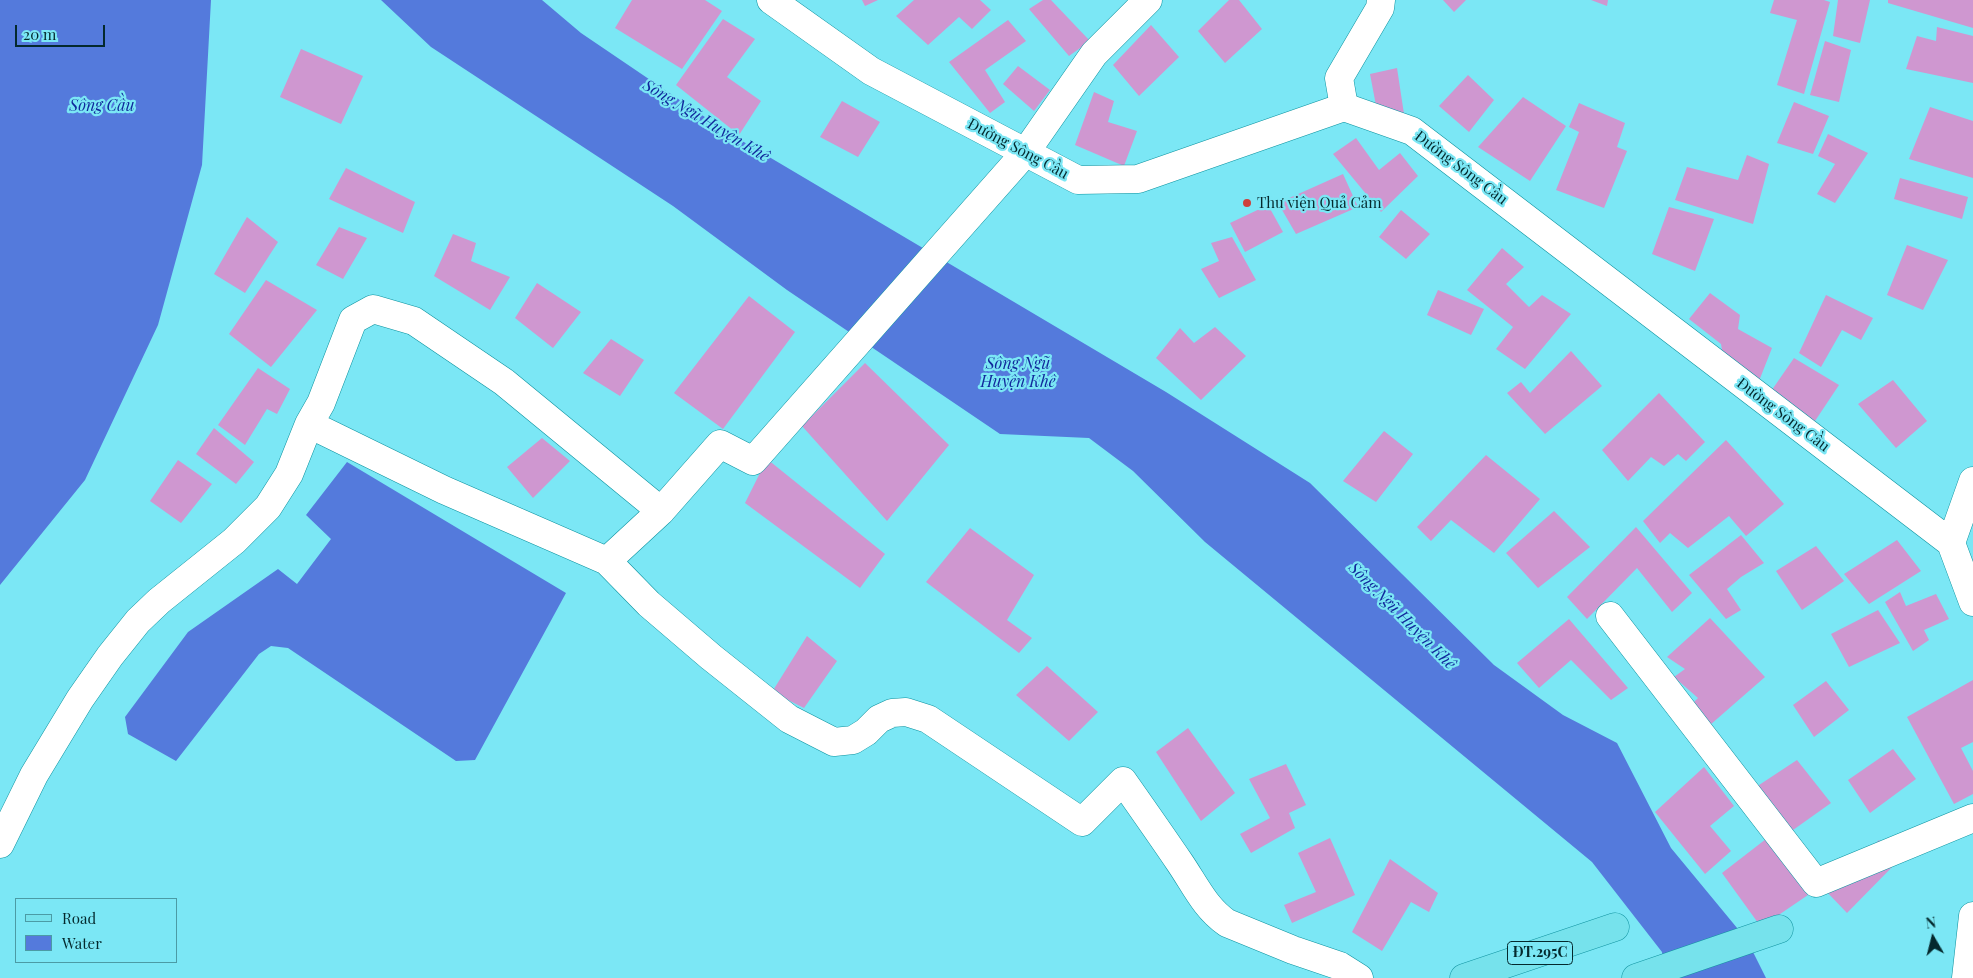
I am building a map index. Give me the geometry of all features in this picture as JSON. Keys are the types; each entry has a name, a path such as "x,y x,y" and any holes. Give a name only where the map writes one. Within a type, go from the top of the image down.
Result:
{"main road":[{"name":"ĐT.295C","path":"1464,978 1615,928"},
{"path":"1636,978 1780,928"}],"street":[{"name":"Đường Sông Cầu","path":"771,0 871,71 1078,180 1138,180 1344,107 1412,131 1951,543"},
{"path":"607,561 661,511 720,444 754,461 1025,153 1094,54 1148,0"},
{"path":"1344,107 1339,78 1380,8 1381,0"},
{"path":"0,844 34,775 80,699 110,656 138,621 159,600 234,541 268,507 289,474 309,424 324,396 353,320 374,309 414,322 497,377 661,511"},
{"path":"309,424 444,490 607,561 649,604 789,719 834,742 853,740 866,732 879,719 892,713 906,712 928,719 1082,822 1123,781 1200,896 1220,918 1227,923 1293,950 1340,966 1359,978"},
{"path":"1973,481 1951,543 1973,602"},
{"path":"1610,616 1816,883 1973,818"},
{"path":"1966,978 1973,916"}],"water":[{"name":"Sông Cầu","path":"0,0 211,0 202,165 158,325 85,480 0,585"},
{"name":"Sông Ngũ Huyện Khê","path":"381,0 542,0 581,33 727,132 1166,392 1310,483 1494,665 1563,715 1617,743 1671,848 1747,940 1766,978 1666,978 1662,952 1592,862 1205,542 1133,471 1089,438 1000,434 787,290 673,206 431,47"},
{"path":"347,462 566,593 475,760 456,761 288,648 271,646 259,654 176,761 128,734 125,717 188,632 278,569 297,584 331,539 306,515"}],"building":[{"path":"632,0 705,0 722,11 682,69 615,28"},
{"path":"862,0 878,0 865,6"},
{"path":"914,0 980,0 991,10 972,29 959,17 928,45 896,16"},
{"path":"1043,0 1051,0 1090,41 1069,56 1029,9"},
{"path":"1229,0 1239,0 1262,29 1225,63 1198,31"},
{"path":"1443,0 1466,0 1454,12"},
{"path":"1591,0 1608,0 1607,6"},
{"path":"1774,0 1824,0 1830,2 1804,94 1777,85 1797,20 1770,13"},
{"path":"1838,0 1870,0 1860,43 1833,36"},
{"path":"1888,0 1973,0 1973,28 1888,3"},
{"path":"723,19 755,39 727,77 761,101 739,135 676,85"},
{"path":"1008,20 1026,41 985,70 1005,102 990,113 949,62"},
{"path":"1151,25 1179,57 1139,96 1113,65"},
{"path":"1937,27 1973,36 1973,83 1906,69 1917,36 1936,41"},
{"path":"1825,41 1851,50 1839,102 1810,95"},
{"path":"301,49 363,76 341,124 280,97"},
{"path":"1018,66 1050,90 1034,111 1003,84"},
{"path":"1397,68 1404,114 1378,116 1370,74"},
{"path":"1468,75 1494,100 1469,132 1439,106"},
{"path":"1094,92 1114,101 1108,122 1137,131 1124,166 1075,145"},
{"path":"1523,97 1566,126 1530,181 1478,147"},
{"path":"842,101 880,122 858,157 820,137"},
{"path":"1794,102 1829,116 1813,154 1777,143"},
{"path":"1579,103 1625,123 1617,147 1627,151 1604,208 1556,190 1579,132 1569,127"},
{"path":"1930,107 1973,121 1973,178 1909,159"},
{"path":"1828,134 1868,153 1835,203 1817,194 1835,164 1818,156"},
{"path":"1356,138 1379,170 1400,153 1418,176 1381,212 1333,154"},
{"path":"1747,155 1769,164 1753,224 1675,200 1687,167 1738,180"},
{"path":"346,168 415,202 403,233 329,199"},
{"path":"1343,174 1358,207 1296,234 1278,203"},
{"path":"1900,178 1968,197 1962,219 1894,199"},
{"path":"1268,205 1283,232 1245,252 1230,223"},
{"path":"1669,207 1714,219 1695,271 1652,254"},
{"path":"1401,210 1430,234 1406,259 1379,237"},
{"path":"247,217 278,242 245,293 214,274"},
{"path":"339,227 367,238 343,279 316,265"},
{"path":"453,234 476,243 471,261 510,277 490,310 434,276"},
{"path":"1232,237 1256,280 1219,298 1201,269 1219,261 1211,243"},
{"path":"1907,245 1948,260 1923,310 1887,295"},
{"path":"1502,248 1524,267 1506,284 1529,307 1542,295 1571,314 1525,369 1496,349 1513,327 1467,290"},
{"path":"266,280 317,310 271,367 229,334"},
{"path":"537,283 581,312 553,348 515,318"},
{"path":"1438,290 1484,309 1471,335 1427,315"},
{"path":"1710,293 1740,315 1738,329 1772,348 1759,381 1724,363 1721,344 1689,319"},
{"path":"1826,295 1873,318 1861,340 1842,330 1821,367 1799,353"},
{"path":"749,296 795,332 723,429 674,393"},
{"path":"1215,327 1246,356 1201,400 1156,358 1180,328 1194,343"},
{"path":"611,339 644,360 620,396 583,373"},
{"path":"1571,351 1602,386 1545,434 1507,393 1521,382 1530,393"},
{"path":"1794,358 1839,385 1809,430 1767,397"},
{"path":"865,363 949,445 887,521 802,426"},
{"path":"258,368 290,389 277,414 267,409 245,445 218,425"},
{"path":"1893,380 1927,421 1896,448 1858,404"},
{"path":"1659,393 1705,442 1686,461 1678,454 1664,466 1651,457 1628,481 1602,450"},
{"path":"214,428 254,462 236,484 196,454"},
{"path":"1384,431 1413,454 1376,502 1343,481"},
{"path":"542,438 570,461 533,498 507,467"},
{"path":"1726,440 1784,504 1746,536 1729,516 1688,548 1670,533 1660,543 1643,521"},
{"path":"1486,455 1540,499 1494,553 1451,520 1431,541 1417,527"},
{"path":"767,459 885,554 860,588 745,503"},
{"path":"178,460 212,484 181,523 150,501"},
{"path":"1554,511 1590,547 1538,588 1506,553"},
{"path":"1636,527 1692,593 1672,612 1637,568 1587,619 1567,597"},
{"path":"970,528 1034,575 1007,620 1032,638 1019,653 926,582"},
{"path":"1741,535 1764,563 1741,577 1727,589 1741,610 1726,619 1689,575"},
{"path":"1897,540 1921,571 1869,604 1844,574"},
{"path":"1816,546 1844,581 1802,610 1776,571"},
{"path":"1900,592 1906,606 1936,594 1949,619 1924,630 1929,640 1913,651 1885,602"},
{"path":"1878,610 1900,643 1849,667 1831,634"},
{"path":"1710,618 1765,677 1702,732 1681,715 1698,698 1674,677 1685,669 1667,657"},
{"path":"1569,619 1628,688 1611,700 1571,660 1539,688 1517,663"},
{"path":"807,636 837,661 804,708 772,692"},
{"path":"1047,666 1098,712 1069,741 1016,695"},
{"path":"1973,680 1973,742 1961,748 1973,771 1973,794 1954,804 1907,717"},
{"path":"1826,681 1849,710 1814,737 1793,705"},
{"path":"1188,728 1235,793 1201,821 1156,752"},
{"path":"1893,749 1916,779 1870,813 1848,780"},
{"path":"1797,760 1831,803 1786,835 1750,791"},
{"path":"1286,764 1306,805 1289,813 1295,828 1251,853 1240,834 1270,818 1249,779"},
{"path":"1704,767 1734,806 1710,826 1731,851 1705,874 1655,812"},
{"path":"1330,838 1355,895 1292,923 1284,905 1316,892 1298,853"},
{"path":"1766,839 1808,895 1761,927 1722,873"},
{"path":"1879,840 1899,860 1847,913 1825,890"},
{"path":"1390,859 1438,893 1429,912 1411,902 1382,951 1352,932"}],"place":[{"name":"Thư viện Quả Cảm","path":"1247,203"}]}
